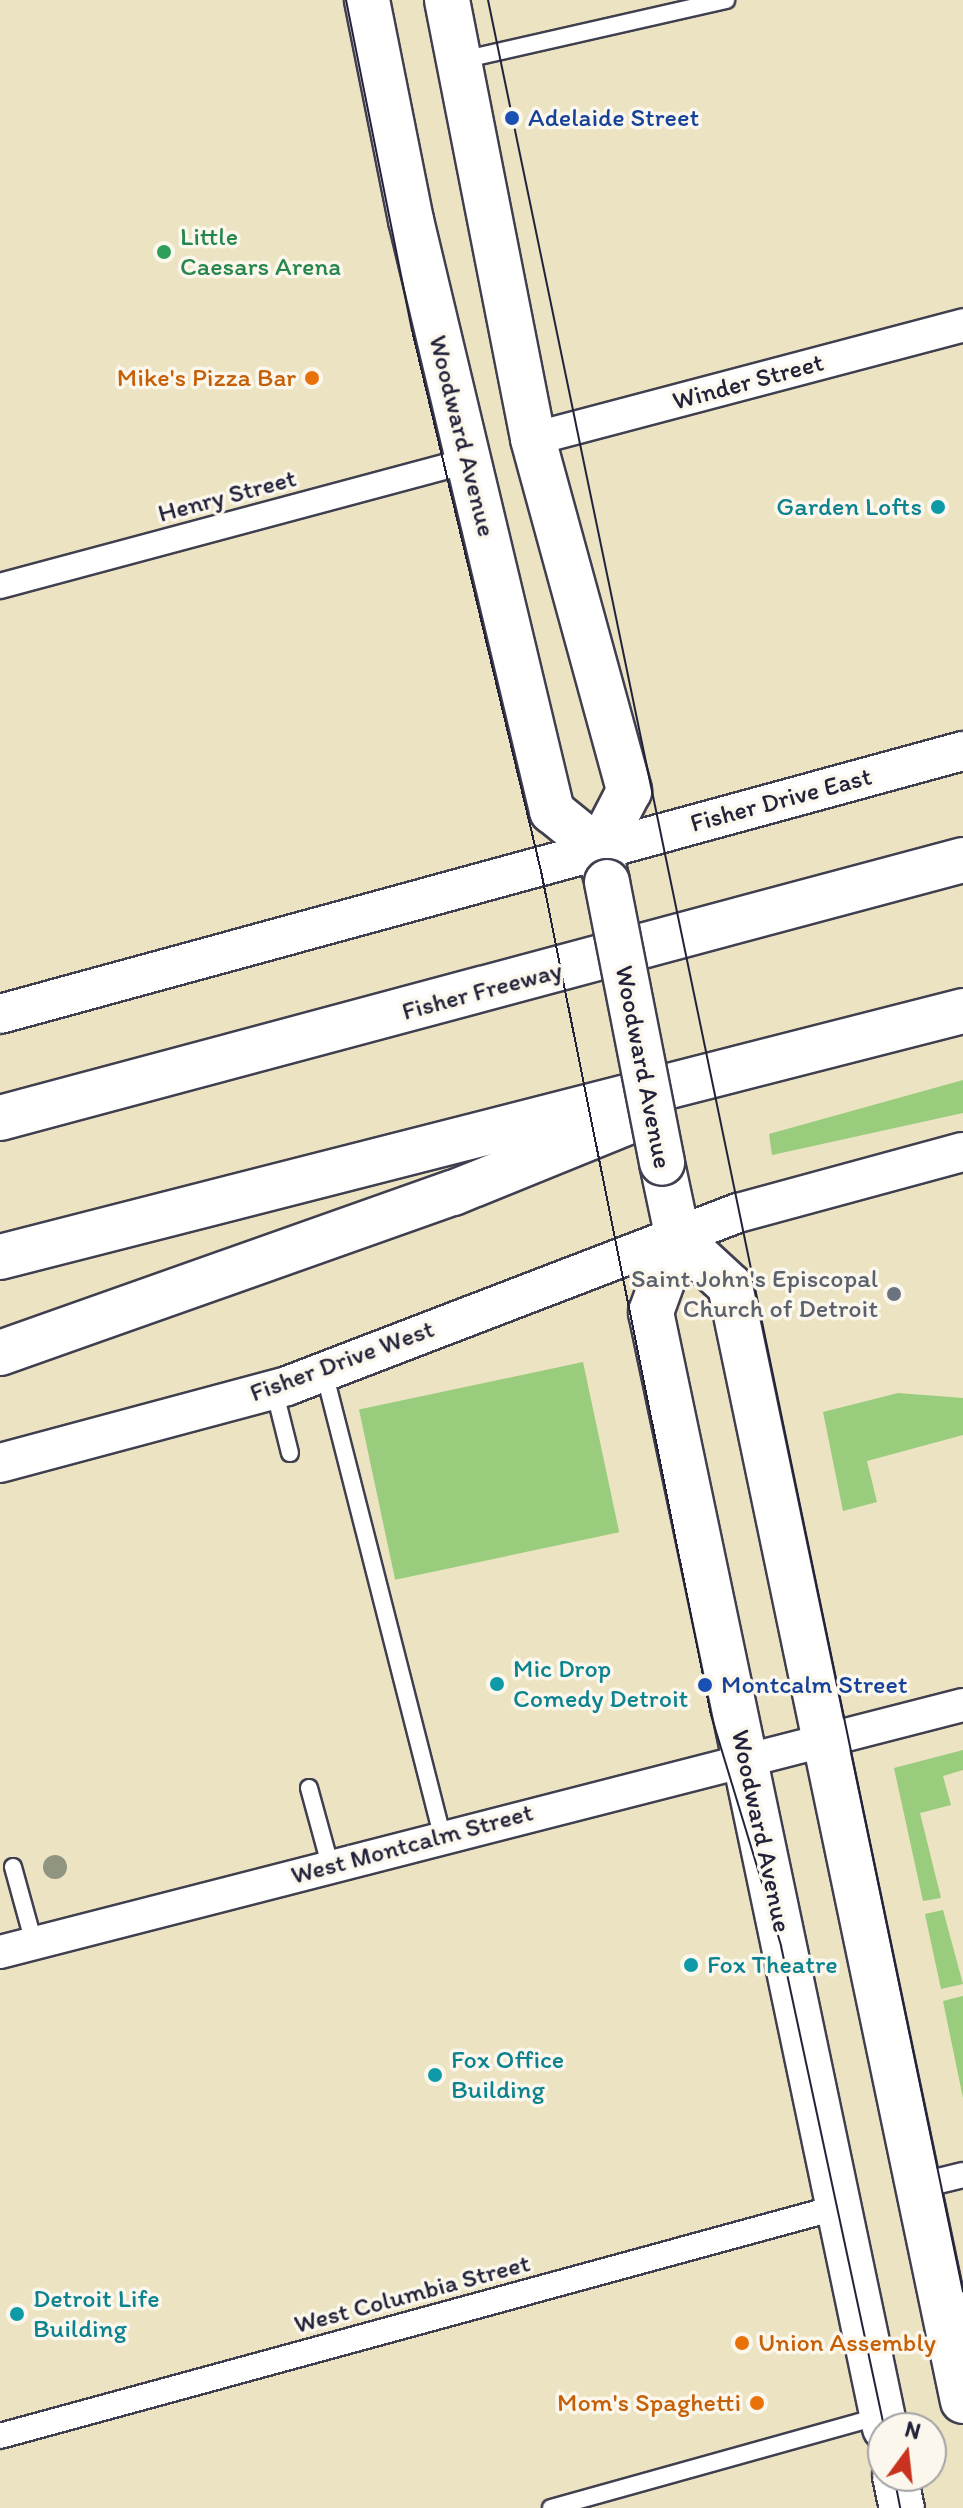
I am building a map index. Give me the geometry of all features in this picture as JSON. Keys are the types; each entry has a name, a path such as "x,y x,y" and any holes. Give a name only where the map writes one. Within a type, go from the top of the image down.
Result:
{"main road":[{"name":"Woodward Avenue","path":"367,0 467,461 552,811 603,866 678,1238 651,1312 882,2412"},
{"path":"447,0 533,439 629,791 603,866"},
{"name":"Fisher Freeway","path":"0,1118 963,860"},
{"path":"0,1257 765,1067 963,1011"},
{"path":"0,1353 453,1193 765,1067"},
{"path":"678,1238 730,1286 963,2401"}],"street":[{"name":"Winder Street","path":"533,439 963,325"},
{"name":"Henry Street","path":"0,586 467,461"},
{"name":"Fisher Drive East","path":"603,866 963,751"},
{"path":"0,1014 603,866"},
{"path":"678,1238 763,1205 963,1152"},
{"name":"Fisher Drive West","path":"0,1463 274,1389 678,1238"},
{"name":"West Montcalm Street","path":"0,1952 745,1756 825,1740 963,1705"},
{"path":"918,2186 963,2175"},
{"name":"West Columbia Street","path":"0,2436 839,2207"}],"lane":[{"path":"459,61 726,0"},
{"path":"324,1371 442,1835"},
{"path":"274,1389 290,1453"},
{"path":"309,1788 330,1865"},
{"path":"13,1867 34,1943"},
{"path":"551,2508 867,2426"}],"green space":[{"path":"963,1080 963,1113 772,1155 769,1134"},
{"path":"583,1362 619,1532 395,1580 359,1410"},
{"path":"898,1393 963,1398 963,1435 867,1461 877,1502 843,1511 823,1412"},
{"path":"963,1750 963,1770 943,1776 951,1805 920,1813 941,1898 923,1901 894,1768"},
{"path":"943,1910 963,1984 941,1989 925,1914"},
{"path":"963,1996 963,2098 943,2001"}],"tram line":[{"path":"346,0 412,330 541,871 711,1715 781,1946 881,2412"},
{"path":"488,0 963,2291"},
{"path":"897,2492 900,2508"}],"place":[{"name":"Adelaide Street","path":"512,118"},
{"name":"Little Caesars Arena","path":"164,252"},
{"name":"Mike's Pizza Bar","path":"312,378"},
{"name":"Garden Lofts","path":"938,507"},
{"name":"Saint John's Episcopal Church of Detroit","path":"894,1294"},
{"name":"Mic Drop Comedy Detroit","path":"497,1684"},
{"name":"Montcalm Street","path":"705,1685"},
{"name":"Fox Theatre","path":"691,1965"},
{"name":"Fox Office Building","path":"435,2075"},
{"name":"Detroit Life Building","path":"17,2314"},
{"name":"Union Assembly","path":"742,2343"},
{"name":"Mom's Spaghetti","path":"757,2403"}]}
